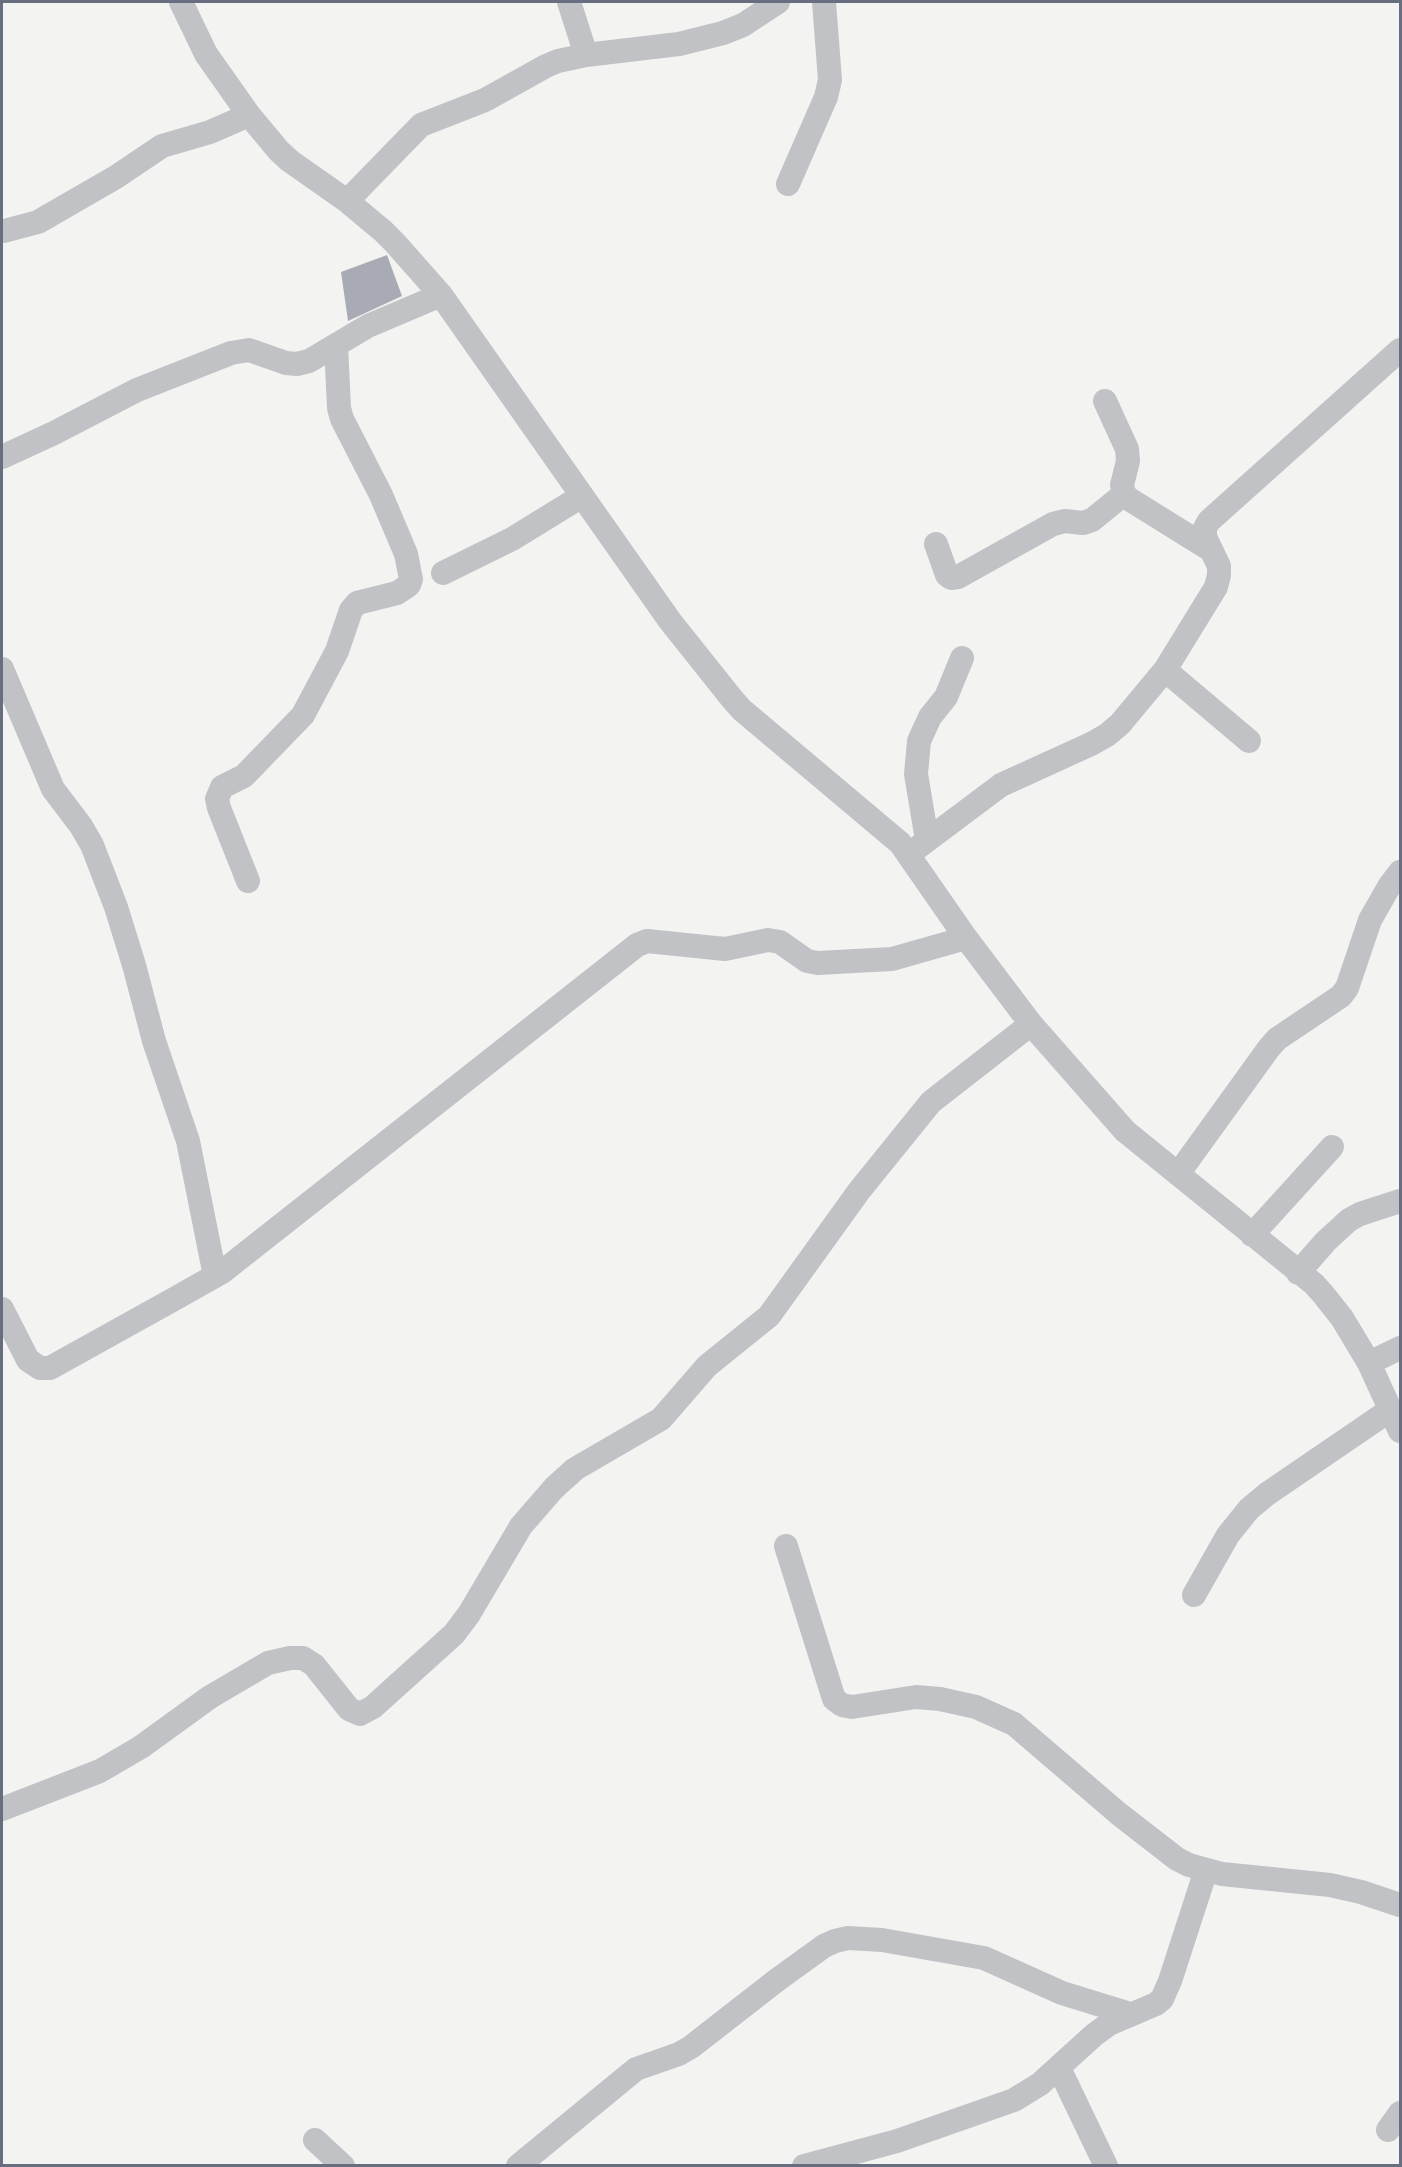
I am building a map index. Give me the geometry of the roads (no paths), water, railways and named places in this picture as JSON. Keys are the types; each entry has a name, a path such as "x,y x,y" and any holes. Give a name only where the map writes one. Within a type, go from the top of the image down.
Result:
{"street":[{"path":"181,2 206,54 249,115 290,161 347,201 395,243 441,295 670,621 742,710 900,843 918,847 1000,785 1091,744 1120,724 1165,670 1216,587 1220,575 1219,566 1205,537 1209,521 1401,350"},
{"path":"569,2 586,55"},
{"path":"347,201 421,124 485,100 546,66 586,55 679,44 713,36 743,25 778,2"},
{"path":"788,184 826,97 830,80 824,2"},
{"path":"4,231 38,222 116,177 162,146 210,132 249,115"},
{"path":"2,457 54,434 138,390 231,353 249,350 286,363 309,362 368,326 441,295"},
{"path":"248,881 219,808 218,799 222,787 244,776 303,715 337,651 351,610 357,603 397,593 408,585 411,579 406,554 381,495 342,419 339,408 336,345"},
{"path":"1105,401 1127,448 1128,461 1122,484 1124,494 1211,550"},
{"path":"936,544 947,576 958,577 1053,524 1065,521 1083,523 1092,520 1124,494"},
{"path":"443,573 512,539 582,496"},
{"path":"962,658 946,697 930,717 919,741 916,774 918,847 966,938 1031,1024 1125,1131 1314,1284 1335,1310 1369,1363 1395,1421 1267,1494 1249,1509 1228,1535 1194,1595"},
{"path":"2,669 53,789 81,826 92,845 116,907 154,1041 188,1141 215,1276"},
{"path":"1165,670 1250,741"},
{"path":"1178,1174 1269,1048 1277,1040 1341,996 1347,988 1370,920 1390,885 1401,872"},
{"path":"2,1309 28,1360 40,1368 50,1368 215,1276 637,945 647,941 725,949 768,940 780,942 807,961 818,963 892,959 966,938"},
{"path":"2,1809 100,1771 141,1747 210,1697 268,1663 290,1658 303,1658 314,1665 349,1709 360,1714 373,1707 454,1634 469,1614 521,1526 554,1488 575,1469 661,1419 707,1366 769,1316 859,1191 930,1102 1031,1024"},
{"path":"1252,1235 1332,1147"},
{"path":"1298,1273 1326,1241 1349,1220 1360,1214 1401,1201"},
{"path":"1369,1363 1401,1348"},
{"path":"786,1546 834,1699 842,1705 852,1707 916,1697 940,1699 976,1707 1014,1724 1119,1814 1177,1859 1189,1865 1222,1874 1330,1885 1401,1905"},
{"path":"804,2166 897,2141 1014,2100 1040,2084 1109,2024 1162,1999 1206,1870"},
{"path":"518,2166 636,2069 679,2054 691,2047 786,1973 824,1946 835,1941 848,1938 882,1941 984,1958 1062,1993 1130,2014"},
{"path":"1059,2068 1106,2166"},
{"path":"315,2140 343,2166"}]}
